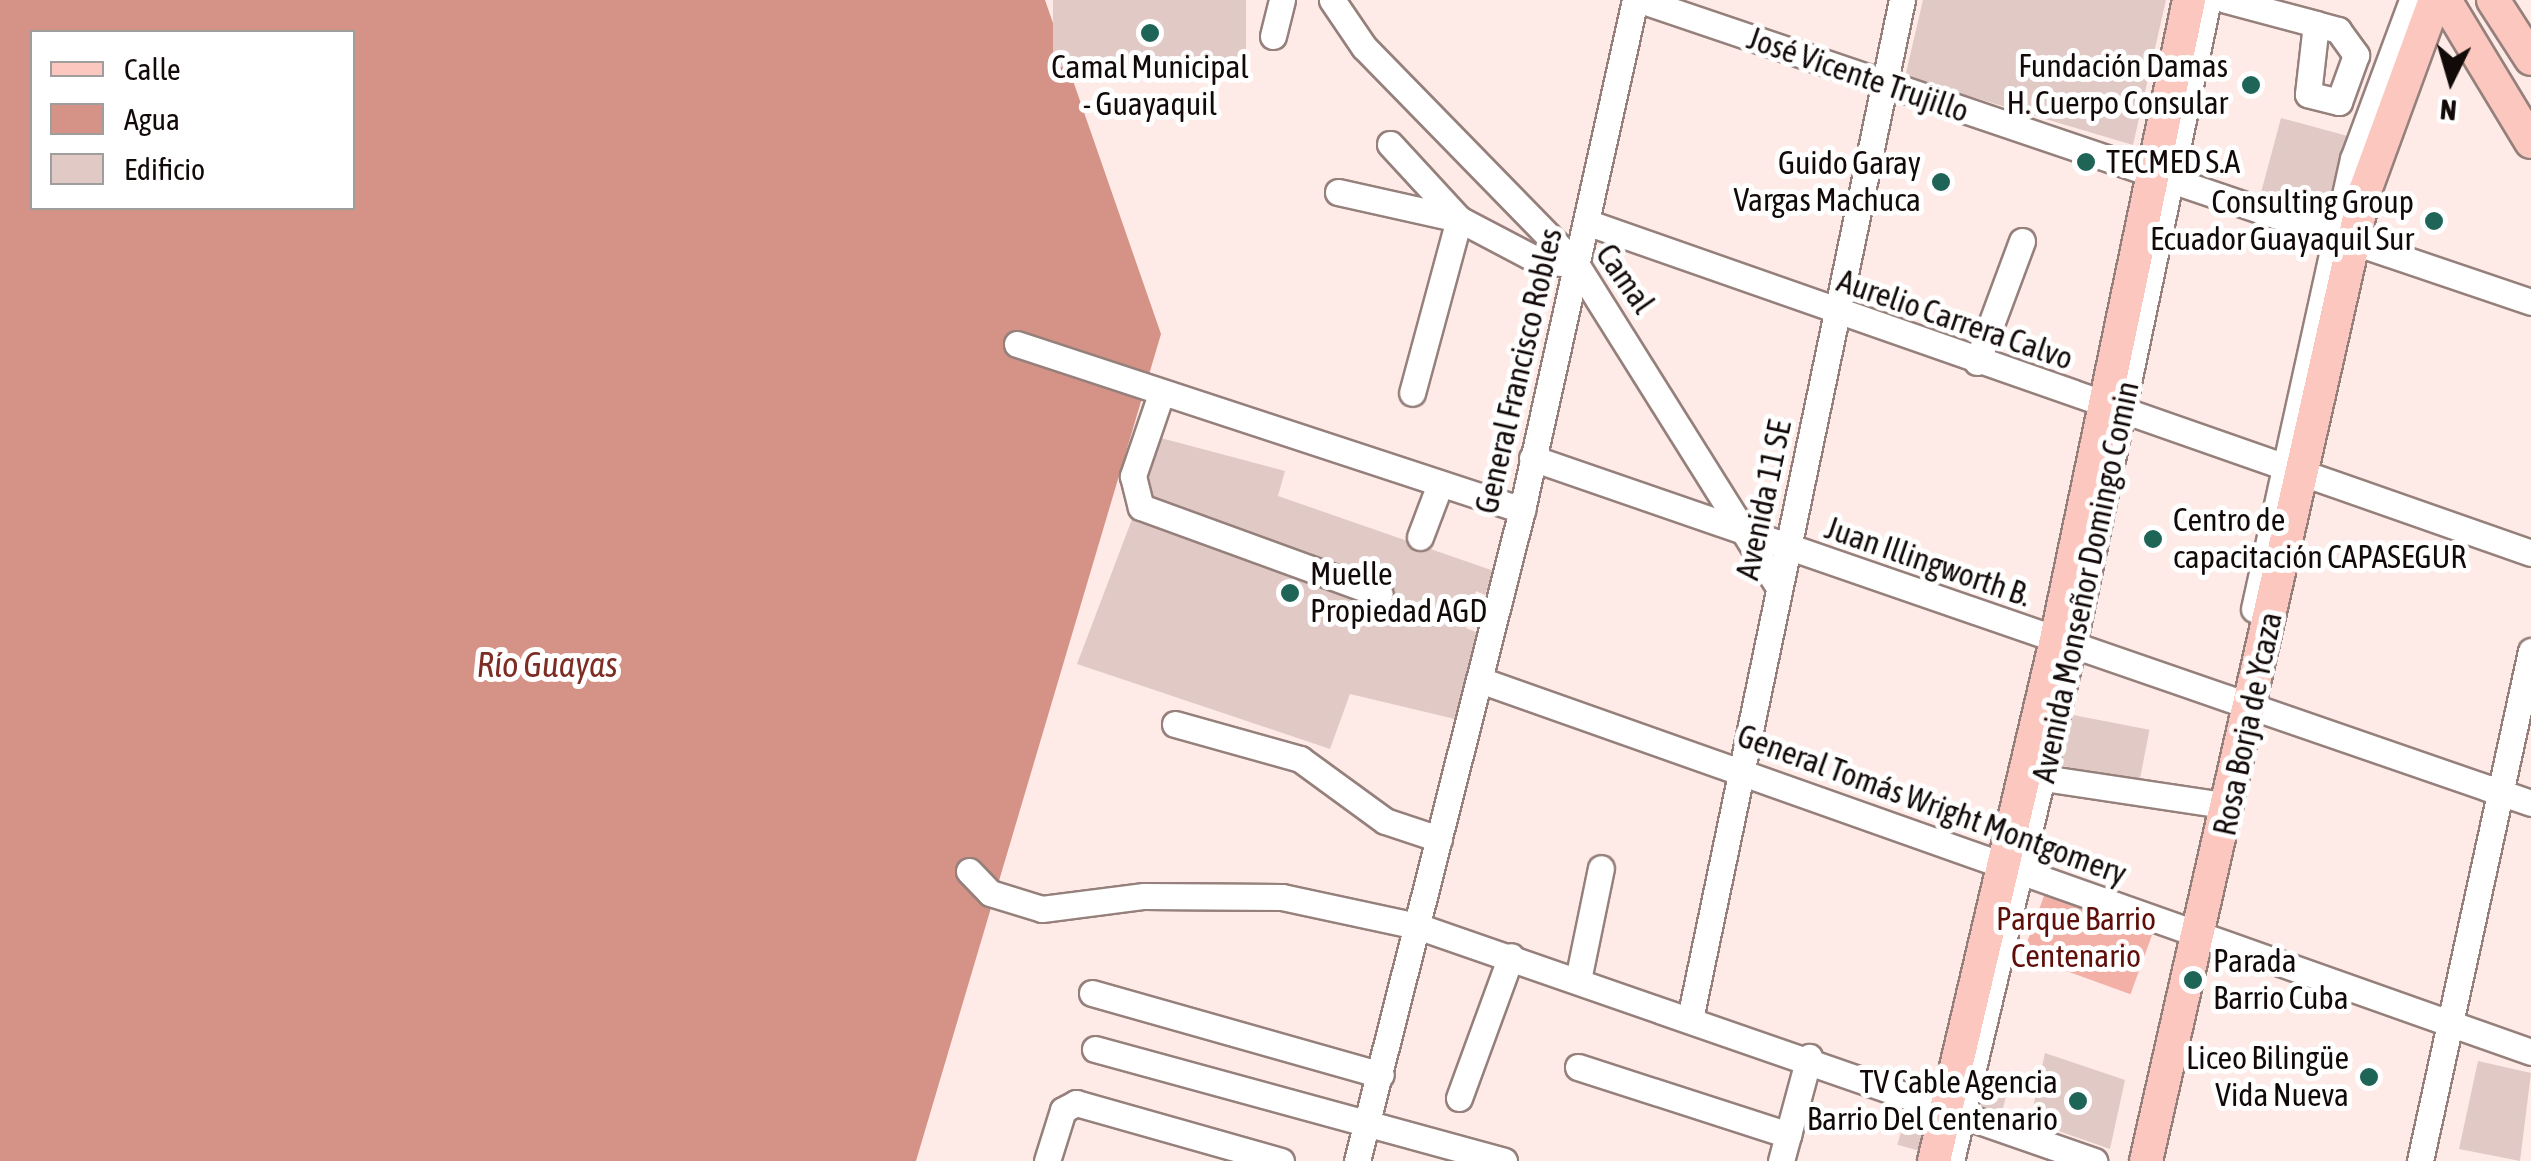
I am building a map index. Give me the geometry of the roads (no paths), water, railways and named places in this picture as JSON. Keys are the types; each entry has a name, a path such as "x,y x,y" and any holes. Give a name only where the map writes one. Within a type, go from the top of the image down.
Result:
{"main road":[{"name":"Avenida Monseñor Domingo Comin","path":"1934,1161 1956,1111 2065,643 2162,183 2189,0"},
{"name":"Rosa Borja de Ycaza","path":"2146,1161 2343,245 2436,0"},
{"path":"2445,0 2531,142"},
{"path":"2511,18 2531,58"}],"street":[{"path":"1273,36 1282,0"},
{"name":"Camal","path":"1332,0 1364,47 1576,264 1779,587"},
{"name":"General Francisco Robles","path":"1357,1161 1522,510 1638,0"},
{"name":"José Vicente Trujillo","path":"1638,0 2343,245 2531,302"},
{"name":"Avenida 11 SE","path":"1690,1014 1902,0"},
{"name":"Avenida Monseñor Domingo Comin","path":"2162,183 2208,0"},
{"path":"2226,0 2316,24"},
{"name":"Rosa Borja de Ycaza","path":"2343,245 2361,128 2412,0"},
{"path":"2466,36 2511,18"},
{"path":"1390,144 1459,219"},
{"path":"1338,192 1459,219 1540,261 1576,264"},
{"path":"1412,393 1459,219"},
{"name":"Aurelio Carrera Calvo","path":"1586,222 1836,314 2531,553"},
{"path":"1977,362 2022,241"},
{"path":"1017,344 1522,510"},
{"path":"1161,394 1133,476 1141,507 1380,594"},
{"name":"Juan Illingworth B.","path":"1532,458 2531,803"},
{"path":"1420,537 1440,484"},
{"path":"2420,1161 2503,794 2531,651"},
{"name":"General Tomás Wright Montgomery","path":"1480,680 2531,1052"},
{"path":"1175,724 1300,758 1384,822 1439,839"},
{"path":"2034,777 2221,804"},
{"path":"1579,976 1601,868"},
{"path":"968,871 990,893 1042,909 1144,896 1282,897 1417,926 1690,1014 2094,1161"},
{"name":"Rosa Borja de Ycaza","path":"2132,1161 2194,933"},
{"path":"1459,1098 1510,956"},
{"path":"1092,993 1381,1075"},
{"path":"1095,1049 1368,1120 1504,1161"},
{"path":"1781,1161 1809,1057"},
{"path":"1578,1067 1788,1135"},
{"path":"1047,1161 1063,1110 1076,1103 1281,1161"},
{"name":"Avenida Monseñor Domingo Comin","path":"1951,1161 1956,1111"}],"water":[{"name":"Río Guayas","path":"0,0 1045,0 1161,334 916,1161 0,1161"}],"place":[{"name":"Camal Municipal - Guayaquil","path":"1150,33"},
{"name":"Fundación Damas H. Cuerpo Consular","path":"2251,85"},
{"name":"TECMED S.A","path":"2086,162"},
{"name":"Guido Garay Vargas Machuca","path":"1941,182"},
{"name":"Consulting Group Ecuador Guayaquil Sur","path":"2434,221"},
{"name":"Centro de capacitación CAPASEGUR","path":"2153,539"},
{"name":"Muelle Propiedad AGD","path":"1290,593"},
{"name":"Parada Barrio Cuba","path":"2193,980"},
{"name":"Liceo Bilingüe Vida Nueva","path":"2369,1077"},
{"name":"TV Cable Agencia Barrio Del Centenario","path":"2078,1101"}],"park label":[{"name":"Parque Barrio Centenario","path":"2076,938"}]}
